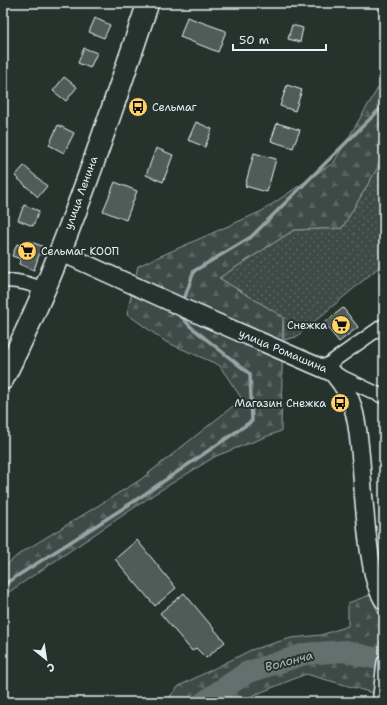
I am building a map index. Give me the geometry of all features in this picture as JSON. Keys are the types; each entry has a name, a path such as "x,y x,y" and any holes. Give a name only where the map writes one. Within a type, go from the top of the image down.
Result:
{"main road":[{"name":"улица Ленина","path":"3,379 60,252 148,3"}],"street":[{"name":"улица Ромашина","path":"60,252 188,310 328,370 348,394 354,411 359,439 366,532 371,564 375,583 384,602"},
{"path":"3,281 15,280 29,283 44,290"},
{"path":"384,325 328,370 384,397"},
{"path":"380,699 384,664"}],"green space":[{"path":"379,3 384,3 384,73 379,21"},
{"path":"384,78 384,157 342,228 294,230 219,278 283,317 281,431 216,456 156,493 3,596 3,568 19,554 140,480 242,399 219,365 166,342 127,314 138,266 262,211 334,162"},
{"path":"384,157 384,263 296,337 284,340 283,317 219,278 294,230 342,228"},
{"path":"370,595 384,624 384,701 380,695 306,674 237,702 165,702 179,686 251,650 291,638 321,635 348,626 348,603"}],"building":[{"path":"187,17 226,31 218,52 180,37"},
{"path":"95,18 110,25 104,38 89,32"},
{"path":"292,25 303,28 300,42 288,39"},
{"path":"84,48 97,53 90,68 78,63"},
{"path":"64,77 77,87 66,101 53,91"},
{"path":"287,85 302,90 295,111 280,106"},
{"path":"196,122 212,129 205,147 188,140"},
{"path":"277,123 300,130 293,148 271,141"},
{"path":"58,125 74,133 64,153 49,145"},
{"path":"156,148 173,155 163,182 146,175"},
{"path":"254,153 276,159 267,192 245,186"},
{"path":"24,166 47,186 38,197 15,176"},
{"path":"115,182 137,191 126,220 103,211"},
{"path":"24,205 39,211 33,226 18,220"},
{"name":"Сельмаг КООП","path":"28,241 42,246 34,270 19,264 21,259 12,256 17,244 25,247"},
{"name":"Снежка","path":"343,308 358,327 339,342 324,323"},
{"path":"137,540 176,588 155,606 115,559"},
{"path":"184,593 225,642 206,658 196,648 192,651 160,613"}],"waterway":[{"path":"185,297 194,271 251,237 384,105"},
{"path":"3,585 133,502 252,421 250,374 191,327 179,314"},
{"name":"Волонча","path":"204,702 246,673 305,654 345,651 384,660"}],"place":[{"name":"Сельмаг","path":"138,107"},
{"name":"Сельмаг КООП","path":"27,251"},
{"name":"Снежка","path":"341,325"},
{"name":"Магазин Снежка","path":"340,403"}]}
